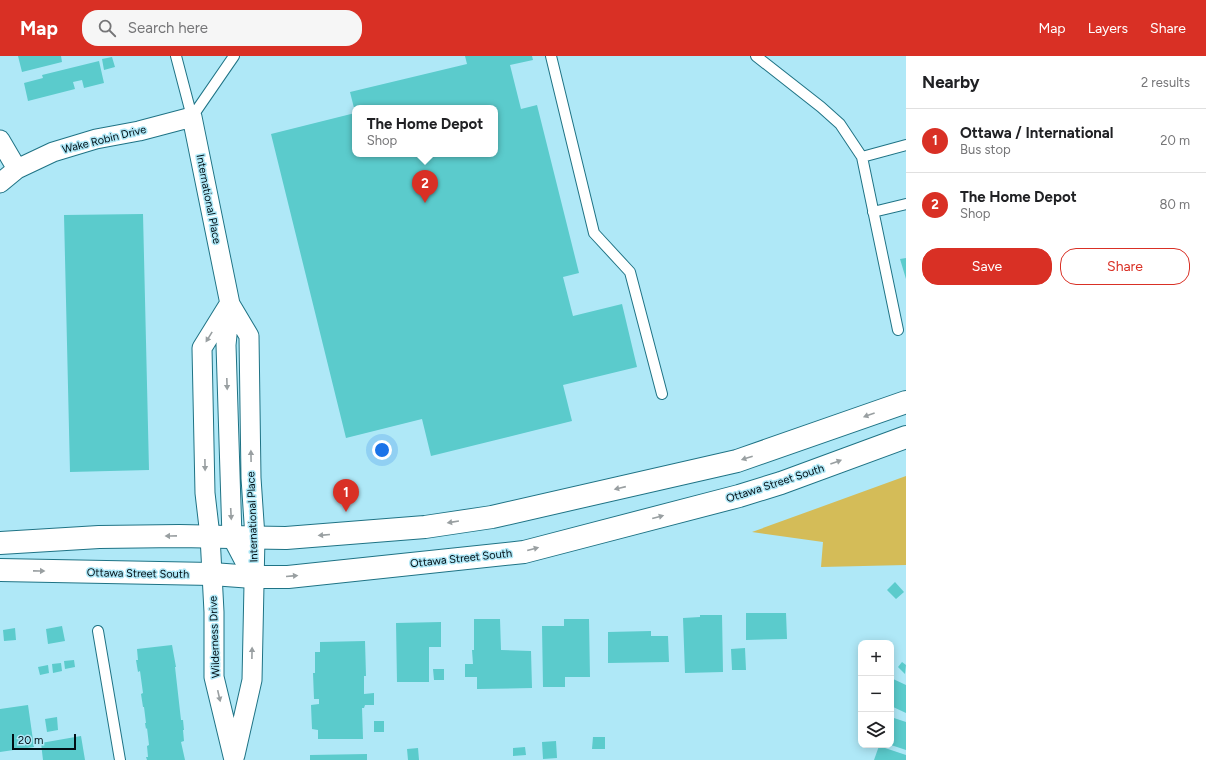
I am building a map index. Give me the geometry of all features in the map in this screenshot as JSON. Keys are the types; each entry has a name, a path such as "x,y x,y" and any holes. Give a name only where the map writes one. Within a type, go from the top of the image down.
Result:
{"main road":[{"path":"0,543 99,537 210,536 286,538 425,527 492,517 738,461 906,402"},
{"name":"Ottawa Street South","path":"0,570 288,577 524,552 767,487 906,437"}],"street":[{"name":"Wake Robin Drive","path":"0,183 17,169 53,152 96,139 139,131 192,117"},
{"name":"International Place","path":"192,117 230,304 226,345 232,537 253,576"},
{"path":"0,140 17,169"},
{"name":"International Place","path":"230,304 249,336 251,478 255,537 253,576"},
{"path":"210,536 205,493 202,348 230,304"},
{"name":"Wilderness Drive","path":"210,536 214,612 214,677 234,760"},
{"name":"Wilderness Drive","path":"234,760 252,680 253,576"}],"lane":[{"path":"176,56 192,117"},
{"path":"192,117 234,56"},
{"path":"551,56 594,233 630,272 662,394"},
{"path":"756,56 821,107 840,124 862,157 898,330"},
{"path":"862,157 906,145"},
{"path":"873,212 906,204"},
{"path":"98,631 120,760"}],"shaded area":[{"path":"906,476 906,565 821,567 823,542 752,532"}],"building":[{"path":"18,56 61,56 62,62 22,72"},
{"path":"465,56 532,56 533,60 510,65 521,109 537,105 579,273 563,277 573,316 622,304 637,367 563,385 572,421 431,456 422,419 346,438 271,134 352,114 352,157 498,157 498,105 353,105 350,92 467,64"},
{"path":"112,57 115,67 104,70 102,59"},
{"path":"99,61 104,83 84,88 82,80 73,82 75,89 28,101 24,83 43,78 42,75"},
{"path":"143,214 149,470 70,472 64,215"},
{"path":"906,258 906,279 900,259"},
{"path":"895,582 904,592 896,599 887,590"},
{"path":"746,613 786,613 787,639 746,640"},
{"path":"700,615 722,615 723,672 685,673 683,618 700,617"},
{"path":"474,619 500,619 501,650 531,651 532,688 477,689 477,677 465,677 465,664 473,664 472,650 474,650"},
{"path":"564,619 589,619 590,677 565,677 565,687 543,687 542,626 564,626"},
{"path":"441,622 441,647 429,647 429,682 397,682 396,623"},
{"path":"62,626 65,641 48,644 46,629"},
{"path":"15,628 16,640 4,641 3,630"},
{"path":"651,631 651,636 668,636 669,662 608,663 608,632"},
{"path":"365,641 366,676 364,676 364,694 374,693 374,705 365,705 364,708 362,708 363,739 318,739 318,730 312,729 311,705 319,704 319,699 314,699 313,673 315,673 315,652 320,652 320,642"},
{"path":"172,645 176,667 181,720 183,720 184,741 181,742 185,760 147,760 147,746 149,745 141,694 143,693 140,671 138,672 136,660 138,660 137,649"},
{"path":"745,648 746,670 732,670 731,649"},
{"path":"74,660 75,667 65,669 64,661"},
{"path":"902,662 906,665 905,674 898,667"},
{"path":"61,663 62,671 53,673 52,664"},
{"path":"48,665 49,673 40,675 38,667"},
{"path":"433,669 444,669 444,680 434,680"},
{"path":"894,679 906,685 906,713 894,707"},
{"path":"28,705 34,747 0,752 0,709"},
{"path":"57,717 58,730 47,732 45,719"},
{"path":"894,718 906,722 906,750 894,746"},
{"path":"374,721 384,721 384,732 374,732"},
{"path":"81,736 85,760 43,760 41,743"},
{"path":"593,737 605,737 605,749 592,749"},
{"path":"556,741 557,758 543,759 542,742"},
{"path":"525,747 526,755 513,756 513,748"},
{"path":"418,748 419,760 408,760 407,749"},
{"path":"878,748 885,748 906,755 906,760 874,760"},
{"path":"367,754 367,760 310,760 310,755"}],"place":[{"name":"The Home Depot","path":"425,203"},
{"name":"Ottawa / International","path":"346,512"}]}
